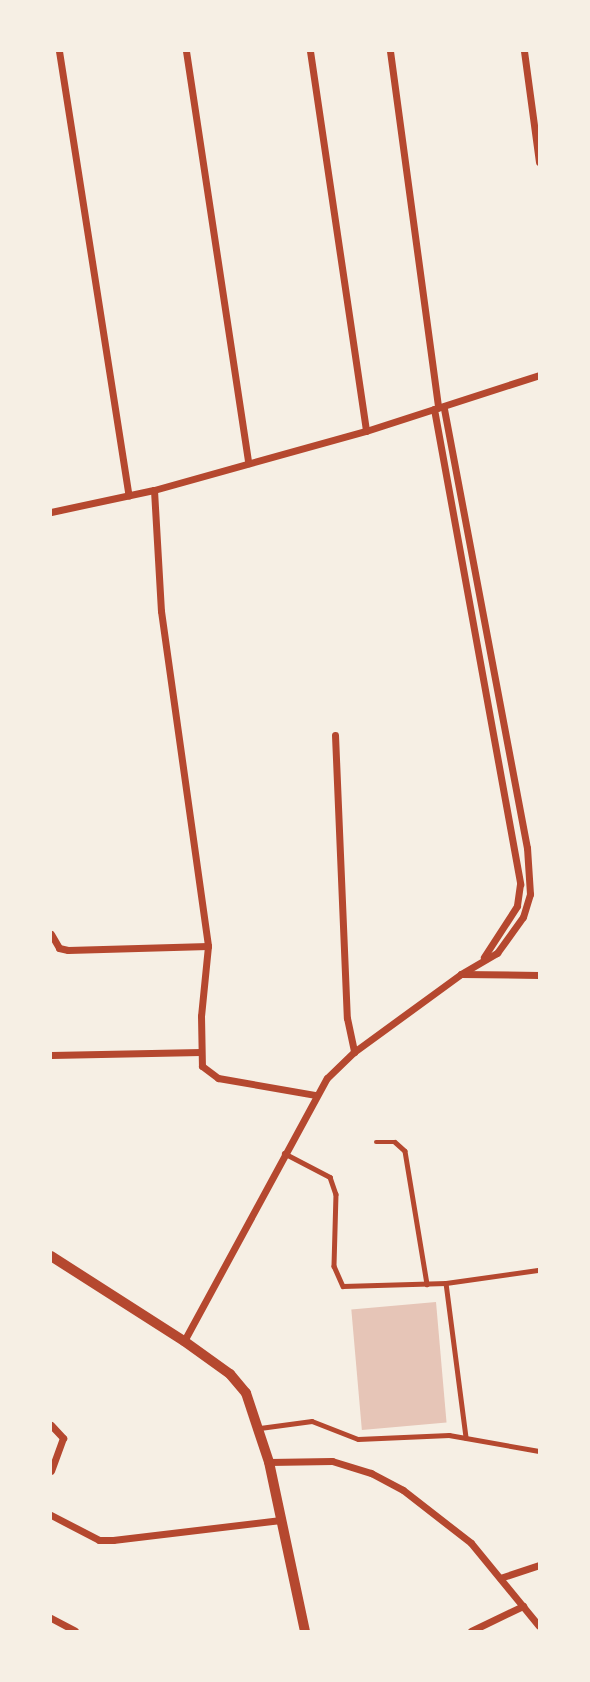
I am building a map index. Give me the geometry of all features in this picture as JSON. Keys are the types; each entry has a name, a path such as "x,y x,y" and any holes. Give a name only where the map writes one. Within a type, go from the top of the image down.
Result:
{"main road":[{"path":"51,1256 184,1340 230,1374 246,1393 260,1428 269,1462 305,1631"}],"street":[{"path":"59,51 129,496"},
{"path":"186,51 248,463"},
{"path":"310,51 366,431"},
{"path":"184,1340 315,1095 354,1052 461,974 496,953 516,926 530,894 527,848 439,408 390,51"},
{"path":"524,51 535,106 539,162"},
{"path":"51,512 154,491 366,431 539,375"},
{"path":"154,491 161,611 208,946 202,1066 218,1078 315,1095"},
{"path":"335,734 347,1018 354,1052"},
{"path":"51,934 59,948 68,950 208,946"},
{"path":"461,974 539,975"},
{"path":"51,1055 201,1052"},
{"path":"51,1425 63,1438 51,1471"},
{"path":"269,1462 332,1461 371,1473 441,1516 500,1578 539,1626"},
{"path":"51,1515 99,1540 281,1520"},
{"path":"500,1578 539,1565"},
{"path":"471,1631 483,1629 523,1606"},
{"path":"51,1618 75,1631"}],"lane":[{"path":"376,1142 395,1143 405,1151 427,1284"},
{"path":"284,1153 330,1177 336,1195 334,1266 336,1279 343,1286 446,1283 539,1270"},
{"path":"446,1283 467,1438"},
{"path":"260,1428 312,1422 358,1439 467,1438 539,1451"}],"building":[{"path":"436,1302 447,1423 362,1430 351,1309"}]}
